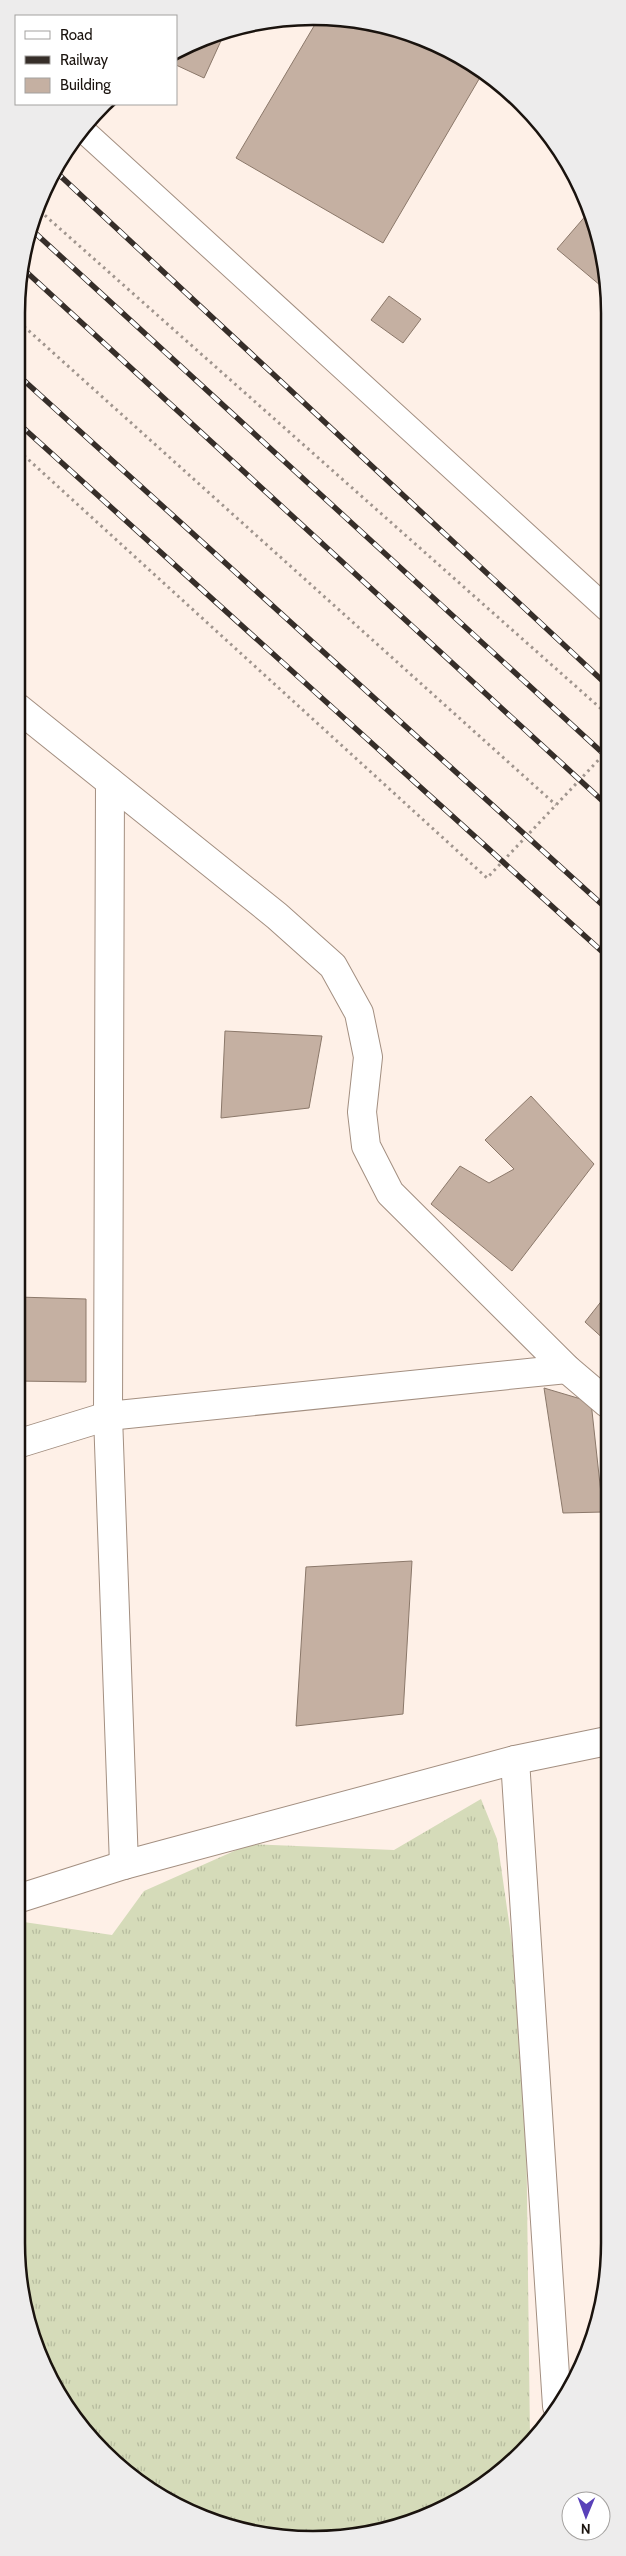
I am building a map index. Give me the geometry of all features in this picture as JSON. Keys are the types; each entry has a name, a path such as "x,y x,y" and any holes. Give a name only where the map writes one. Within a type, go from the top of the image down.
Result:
{"street":[{"path":"25,714 277,916 334,966 359,1014 368,1057 362,1112 366,1146 390,1193 567,1369 601,1398"},
{"path":"110,782 108,1416 124,1865"},
{"path":"25,1442 108,1416 567,1369"},
{"path":"25,1896 124,1865 515,1760 601,1741"},
{"path":"515,1760 556,2396"}],"lane":[{"path":"88,134 601,604"}],"path":[{"path":"43,213 601,709"},
{"path":"25,327 556,806"},
{"path":"25,456 487,878 601,757"}],"green space":[{"path":"481,1799 497,1839 525,2033 530,2433 503,2460 473,2482 440,2501 406,2516 351,2529 313,2531 275,2529 220,2516 203,2509 169,2492 123,2460 96,2433 74,2403 47,2353 35,2318 27,2281 25,2243 25,1922 112,1935 144,1891 250,1844 394,1850"}],"building":[{"path":"315,25 351,27 406,40 440,55 479,79 383,243 236,158"},
{"path":"222,40 204,78 178,66 178,59"},
{"path":"585,217 591,238 600,285 557,249"},
{"path":"389,296 421,319 403,343 371,320"},
{"path":"225,1031 322,1036 309,1108 221,1118"},
{"path":"531,1096 594,1164 512,1271 431,1204 460,1166 489,1183 514,1169 485,1140"},
{"path":"25,1297 86,1299 86,1382 25,1381"},
{"path":"601,1302 601,1337 585,1322"},
{"path":"544,1388 591,1402 601,1494 601,1512 563,1513"},
{"path":"412,1561 403,1714 296,1726 306,1567"}],"railway":[{"path":"60,176 601,679"},
{"path":"36,234 601,752"},
{"path":"27,273 601,799"},
{"path":"25,381 601,904"},
{"path":"25,429 601,951"}]}
